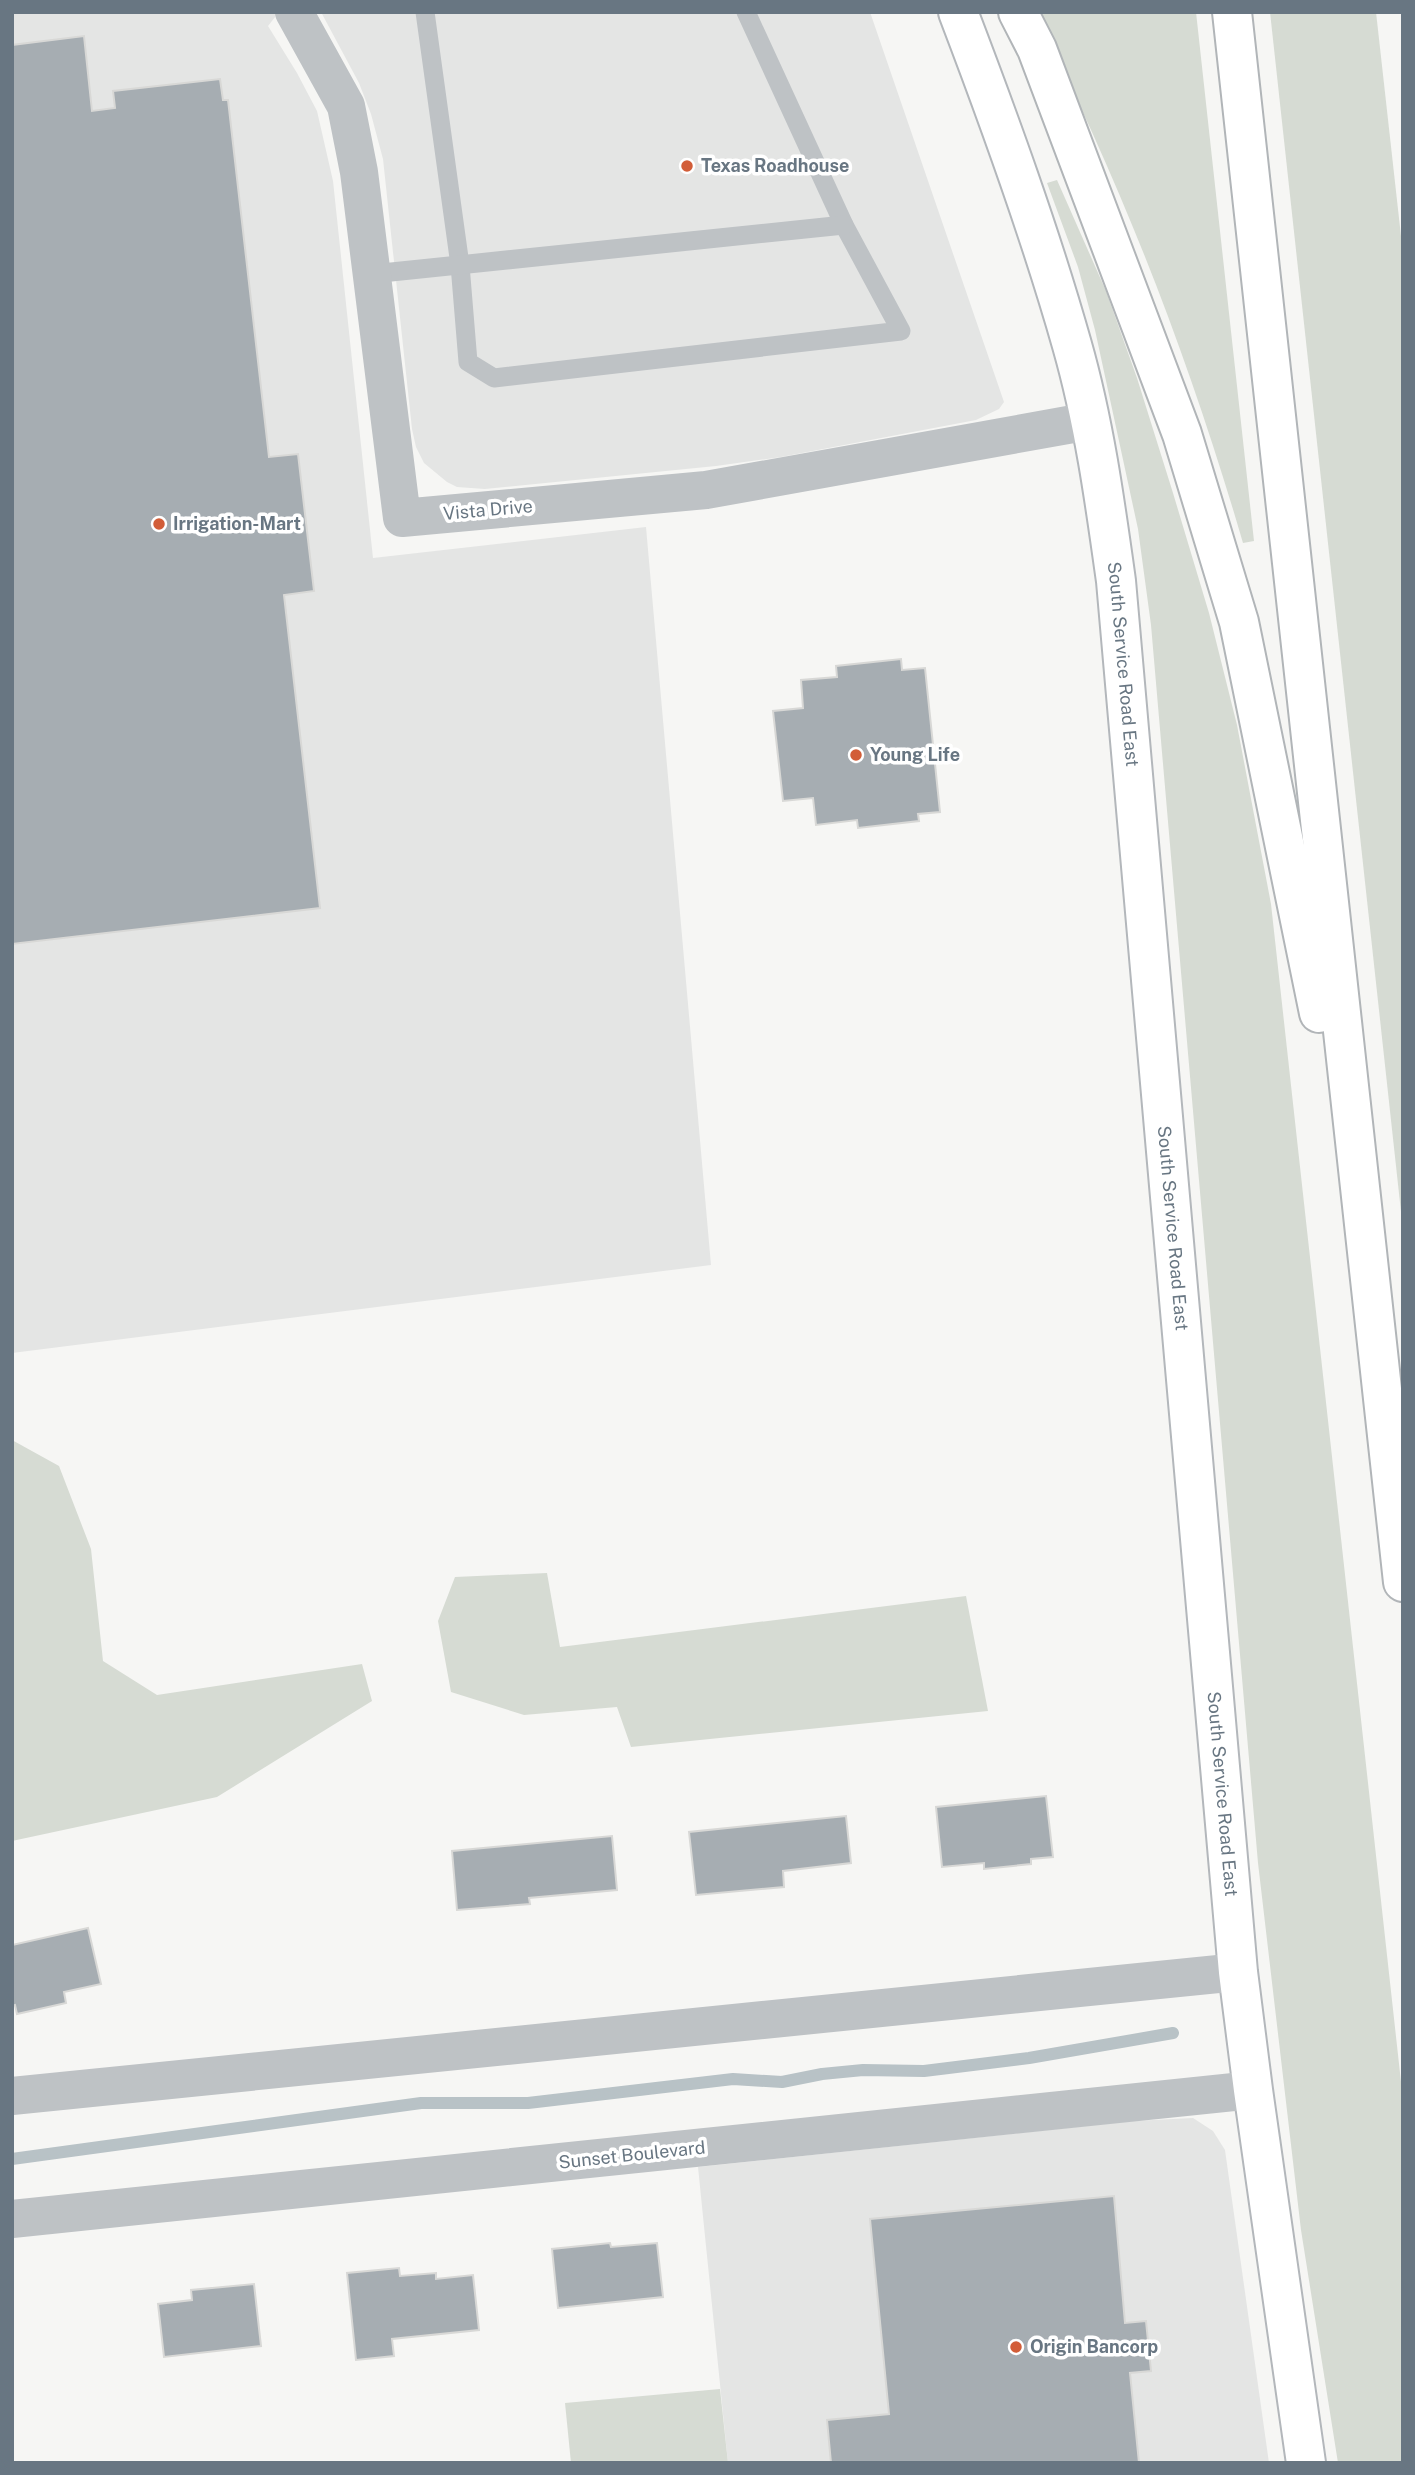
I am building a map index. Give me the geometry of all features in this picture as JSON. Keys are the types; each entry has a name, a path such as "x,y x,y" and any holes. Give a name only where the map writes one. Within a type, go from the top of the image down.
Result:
{"main road":[{"name":"South Service Road East","path":"958,12 1024,189 1073,347 1090,421 1116,581 1238,1972 1307,2463"},
{"path":"1018,12 1037,49 1182,434 1239,622 1366,1246"},
{"path":"1232,12 1403,1582"}],"street":[{"name":"Vista Drive","path":"294,12 346,106 359,172 402,518 706,490 1090,421"},
{"path":"12,2096 1238,1972"},
{"name":"Sunset Boulevard","path":"12,2219 1253,2090"}],"lane":[{"path":"425,12 460,265 468,362 494,378 901,331 844,225 746,12"},
{"path":"372,274 844,225"}],"shaded area":[{"path":"12,12 279,12 268,26 317,111 333,181 373,558 646,527 711,1265 12,1353"},
{"path":"321,12 870,12 1004,402 999,409 976,420 781,457 485,489 457,487 447,482 424,463 416,447 412,429 383,159 371,114 359,83"},
{"path":"1034,12 1196,12 1254,541 1243,543 1200,407 1151,273 1096,141"},
{"path":"1270,12 1376,12 1403,254 1403,1230"},
{"path":"1057,180 1106,291 1137,378 1209,613 1237,725 1271,904 1403,2100 1403,2463 1338,2463 1301,2230 1258,1863 1151,625 1138,529 1095,330 1078,267 1047,183"},
{"path":"12,1440 59,1466 91,1549 103,1661 157,1695 362,1664 372,1701 217,1797 12,1841"},
{"path":"547,1573 560,1647 966,1596 988,1711 631,1747 617,1707 524,1715 451,1692 438,1621 455,1577"},
{"path":"1193,2118 1213,2131 1225,2150 1269,2463 728,2463 698,2167 1133,2121"},
{"path":"720,2389 728,2463 571,2463 565,2403"}],"building":[{"name":"Irrigation-Mart","path":"84,36 92,111 115,108 113,91 220,79 223,100 228,100 269,457 298,454 314,591 284,595 320,908 12,944 12,45"},
{"name":"Young Life","path":"901,659 902,670 925,668 940,812 918,814 919,821 858,828 857,820 816,825 813,798 783,801 773,711 803,708 801,680 837,677 836,666"},
{"path":"1046,1796 1053,1857 1031,1859 1031,1864 984,1869 984,1863 942,1867 936,1807"},
{"path":"846,1816 851,1863 783,1871 784,1887 696,1895 689,1832"},
{"path":"612,1836 617,1890 529,1898 530,1904 457,1910 452,1851"},
{"path":"88,1928 101,1984 64,1992 66,2003 17,2014 15,2005 12,2006 12,1945"},
{"name":"Origin Bancorp","path":"1114,2196 1125,2323 1146,2321 1151,2371 1130,2373 1139,2463 831,2463 827,2420 889,2414 870,2219"},
{"path":"610,2243 611,2247 657,2243 663,2297 558,2308 552,2249"},
{"path":"399,2268 400,2276 436,2273 436,2279 473,2275 479,2330 392,2339 394,2356 356,2360 347,2273"},
{"path":"254,2284 261,2346 164,2357 158,2304 192,2300 191,2290"}],"waterway":[{"path":"12,2159 421,2103 528,2103 733,2079 782,2082 863,2070 924,2071 1029,2058 1173,2033"}],"place":[{"name":"Texas Roadhouse","path":"687,166"},
{"name":"Irrigation-Mart","path":"159,524"},
{"name":"Young Life","path":"856,755"},
{"name":"Origin Bancorp","path":"1016,2347"}]}
